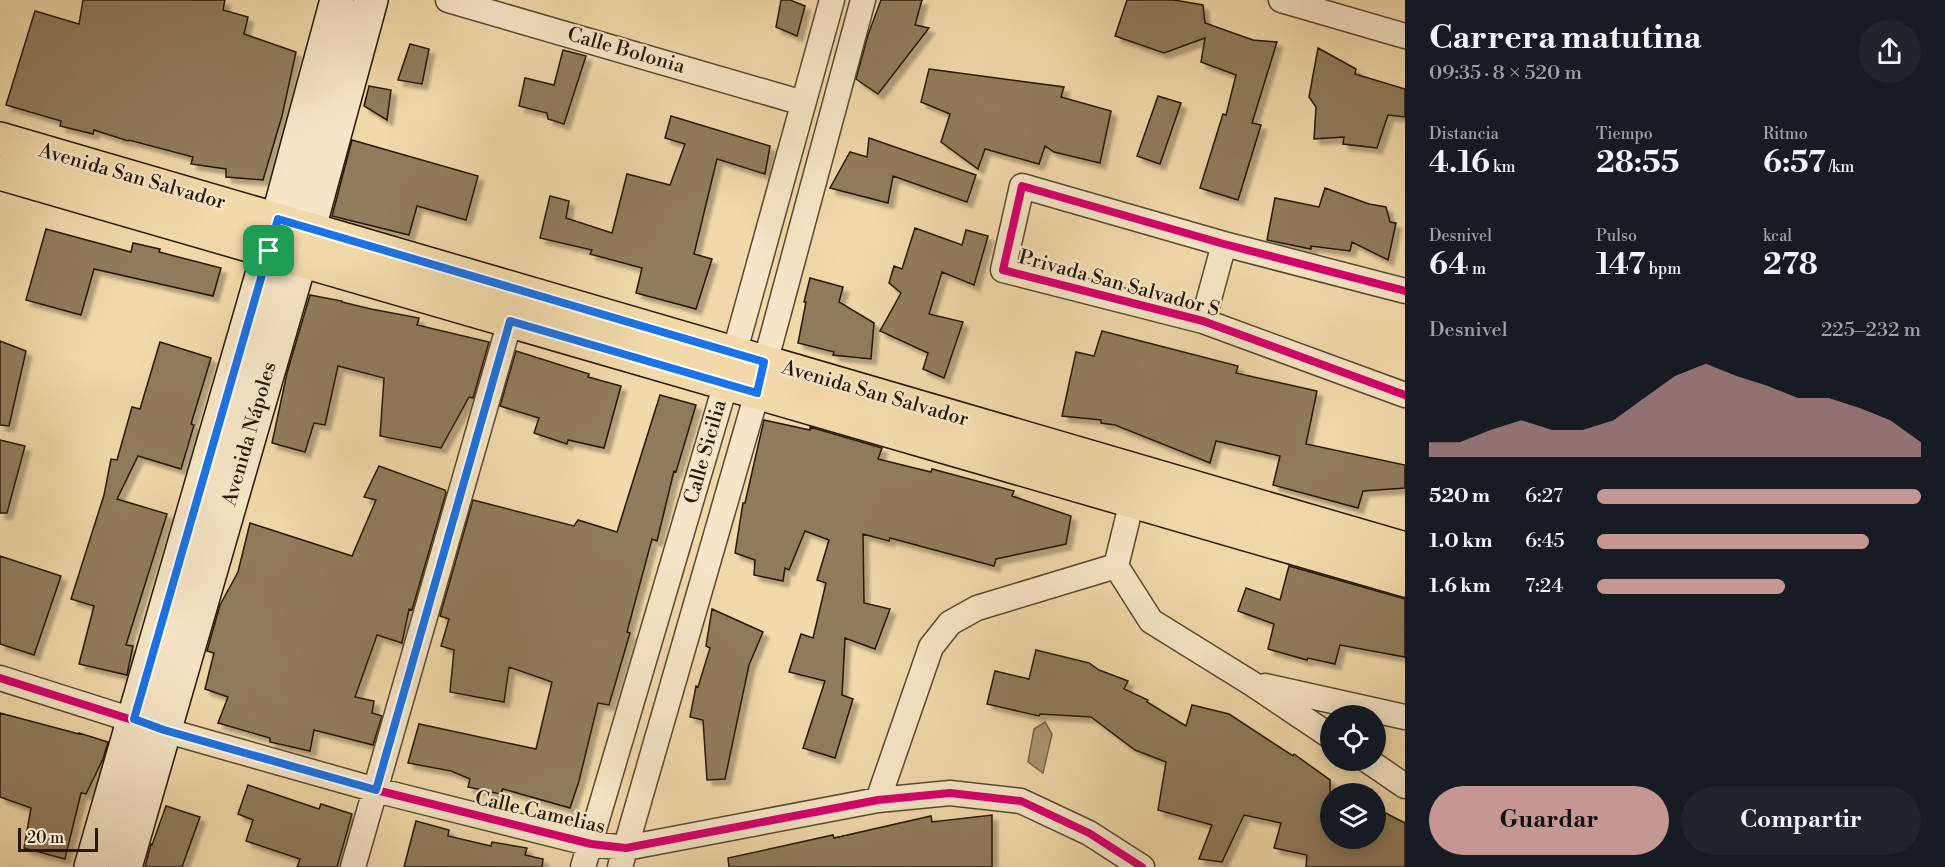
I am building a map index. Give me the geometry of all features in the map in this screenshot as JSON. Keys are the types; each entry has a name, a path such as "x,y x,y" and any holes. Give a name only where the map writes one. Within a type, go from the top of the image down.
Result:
{"main road":[{"name":"Avenida Nápoles","path":"92,867 269,251 337,0"},
{"name":"Avenida Nápoles","path":"125,867 300,261 371,0"},
{"name":"Avenida San Salvador","path":"1,144 278,219 761,377 1405,549"},
{"name":"Avenida San Salvador","path":"0,173 510,321 730,368"},
{"name":"Avenida San Salvador","path":"761,377 1132,501 1405,580"}],"street":[{"name":"Calle Bolonia","path":"448,0 803,103"},
{"name":"Calle Sicilia","path":"583,867 730,368 832,0"},
{"name":"Calle Sicilia","path":"623,857 761,377 863,0"},
{"path":"1281,0 1405,36"},
{"name":"Privada San Salvador S","path":"1224,244 1022,186 1003,270 1203,321 1405,395"},
{"path":"1203,321 1224,244 1405,291"},
{"path":"353,867 510,321"},
{"path":"1132,501 1116,566 1151,621 1320,729"},
{"path":"878,800 931,647 950,623 977,608 1116,566"},
{"name":"Calle Camelias","path":"0,678 164,730 376,790 591,844 623,857 878,800 950,793 1022,801 1089,833 1142,867"},
{"path":"1251,683 1405,717"},
{"path":"1383,771 1405,786"}],"shaded area":[{"path":"1045,722 1052,734 1043,773 1028,762 1034,729"}],"building":[{"path":"83,0 225,0 223,10 248,17 244,34 296,52 282,116 263,180 226,177 226,169 191,164 193,157 94,130 93,134 60,126 61,121 6,105 35,11 79,24"},
{"path":"781,0 790,0 805,6 797,36 776,27"},
{"path":"881,0 922,0 915,25 929,28 878,94 856,79 868,35"},
{"path":"1127,0 1174,0 1203,5 1205,23 1253,40 1277,42 1252,123 1261,125 1238,200 1200,188 1223,114 1226,115 1236,75 1201,62 1205,38 1164,53 1115,36"},
{"path":"410,44 429,49 422,84 398,80"},
{"path":"1318,48 1356,69 1355,74 1405,89 1405,117 1388,115 1377,148 1343,144 1344,137 1314,139 1316,107 1309,97"},
{"path":"563,50 586,56 564,124 548,119 547,113 519,106 525,78 554,85"},
{"path":"929,69 1064,87 1061,97 1111,111 1100,163 1054,152 1045,146 1039,164 985,149 978,169 941,142 950,114 921,102"},
{"path":"369,86 391,90 387,120 364,106"},
{"path":"1158,96 1181,103 1160,164 1137,156"},
{"path":"671,116 770,146 765,174 717,159 694,254 712,259 696,309 636,293 642,268 590,254 592,250 540,238 550,196 569,201 566,218 612,233 627,174 670,185 685,144 665,138"},
{"path":"869,138 976,175 967,202 893,176 888,203 830,188 850,152 867,157"},
{"path":"352,140 478,176 466,220 417,206 409,235 332,216"},
{"path":"1325,188 1369,204 1386,207 1390,222 1396,223 1388,260 1352,242 1350,251 1311,246 1311,249 1267,240 1275,198 1319,207"},
{"path":"915,228 962,245 966,230 988,236 974,285 942,272 929,314 963,322 944,378 923,369 928,353 880,331 901,293 889,283 894,266 902,269"},
{"path":"46,229 131,252 133,243 160,249 159,252 221,268 213,296 94,269 81,315 26,300"},
{"path":"810,278 843,287 839,302 874,323 871,359 833,355 834,352 798,343"},
{"path":"310,295 419,318 417,325 489,342 473,398 469,397 441,448 380,436 384,378 338,366 325,425 314,423 305,452 272,443 287,373"},
{"path":"1102,331 1238,366 1236,373 1317,391 1306,444 1405,465 1405,488 1363,491 1358,508 1273,485 1280,456 1216,441 1210,463 1115,425 1101,423 1101,420 1062,416 1076,352 1094,356"},
{"path":"0,341 26,351 9,426 0,425"},
{"path":"160,342 211,358 191,424 194,425 181,469 138,456 117,499 167,514 126,645 133,646 127,675 79,664 94,606 71,599 104,495 111,459 117,460 132,407 140,409"},
{"path":"516,351 589,374 588,377 621,386 604,448 568,440 567,444 534,433 539,418 500,406"},
{"path":"660,395 696,405 676,472 674,471 657,541 652,539 627,632 630,633 609,705 598,703 570,808 503,789 500,794 468,787 470,779 451,771 408,763 419,724 536,749 552,682 509,667 504,702 450,692 454,650 441,646 449,619 440,616 473,500 574,526 578,520 617,532"},
{"path":"764,420 810,430 810,427 882,448 878,459 931,472 932,469 1014,491 1012,496 1071,516 1066,544 996,559 994,566 890,538 889,541 863,534 864,603 890,609 875,649 845,638 842,695 853,699 835,758 803,748 825,681 789,672 801,634 813,638 826,583 817,580 829,540 805,531 789,570 785,568 783,581 754,575 755,560 735,553 743,503 745,503"},
{"path":"0,440 25,446 7,513 0,513"},
{"path":"379,466 445,490 446,493 412,610 409,609 402,643 377,635 355,697 374,701 372,713 382,716 373,745 314,730 310,751 270,742 270,738 218,723 228,697 205,689 214,653 207,651 220,605 238,572 250,523 352,556 376,500 364,497"},
{"path":"0,556 61,576 34,655 0,644"},
{"path":"1289,566 1405,599 1405,657 1340,645 1335,664 1308,658 1307,660 1268,649 1274,624 1238,611 1246,588 1280,600"},
{"path":"712,609 763,632 749,665 725,779 707,780 703,720 690,717 696,686 698,687 710,648 706,646"},
{"path":"1036,650 1089,663 1099,670 1128,681 1124,689 1148,700 1147,702 1186,726 1192,705 1229,714 1293,756 1294,754 1330,780 1330,783 1320,783 1320,849 1386,849 1386,813 1405,823 1405,867 1306,867 1307,855 1274,848 1281,823 1244,815 1222,862 1199,859 1212,825 1158,810 1166,762 1135,750 1091,717 1040,714 1039,716 987,704 995,671 1029,679"},
{"path":"0,713 108,742 103,759 86,794 81,793 65,859 24,848 31,808 0,797"},
{"path":"248,785 319,809 321,804 352,814 337,867 297,867 300,859 246,841 253,820 238,814"},
{"path":"166,806 200,817 182,867 145,867 151,844"},
{"path":"992,815 992,867 729,867 728,858 833,835 834,838 931,816 932,822"},
{"path":"416,821 449,830 448,836 491,846 492,842 527,848 525,855 543,859 542,867 404,867"}],"cycle path":[{"path":"1405,291 1224,244 1022,186 1003,270 1203,321 1405,395"},
{"path":"0,678 164,730 376,790 591,844 626,848 878,800 950,793 1021,801 1089,833 1142,867"}],"route":[{"path":"278,219 764,362 757,393 510,321 376,790 164,730 134,719 269,251 278,219"}]}
